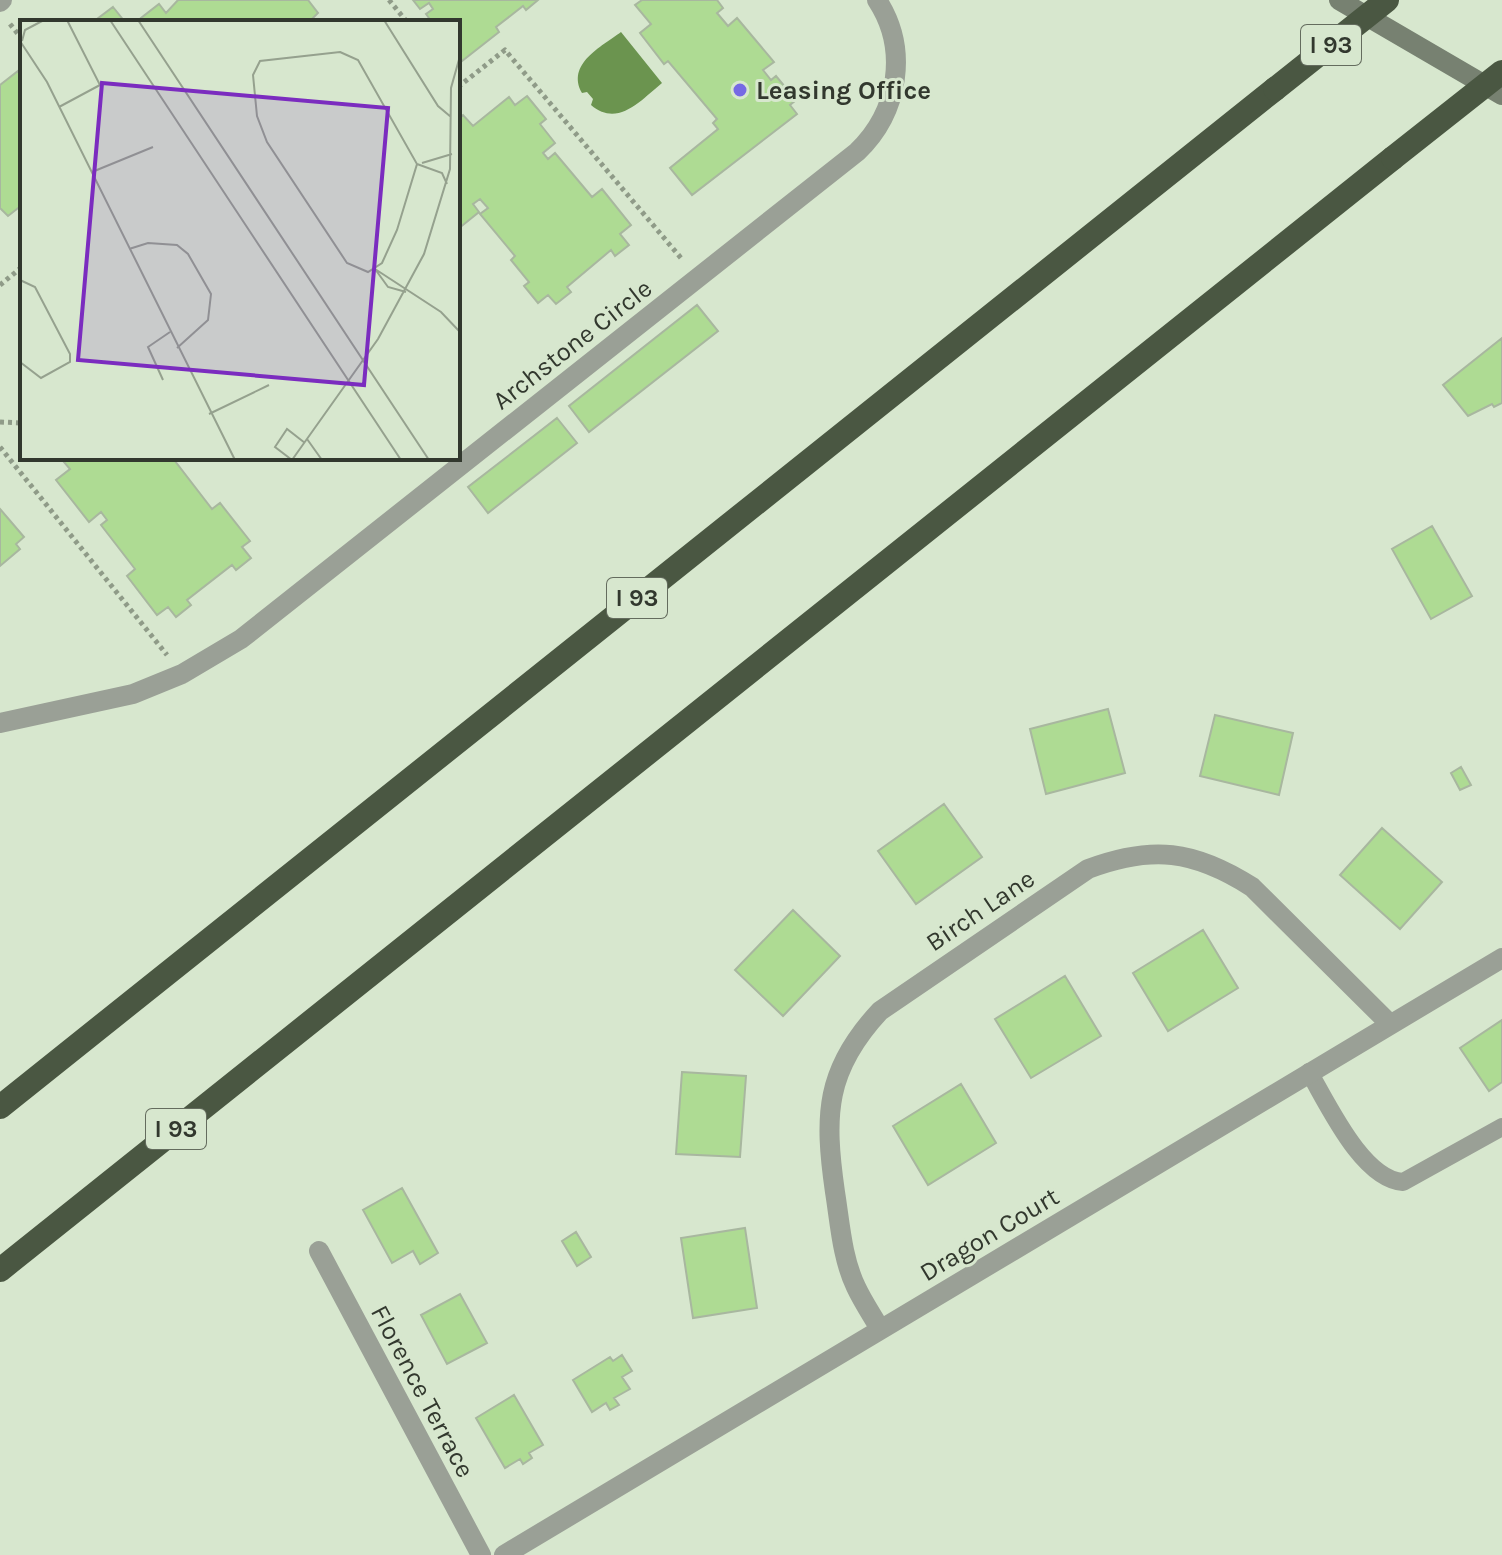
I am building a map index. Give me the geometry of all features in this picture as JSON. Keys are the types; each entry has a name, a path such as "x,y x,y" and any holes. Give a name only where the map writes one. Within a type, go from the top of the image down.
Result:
{"highway":[{"name":"I 93","path":"0,1107 1387,0"},
{"name":"I 93","path":"0,1270 1502,72"}],"main road":[{"path":"1339,0 1502,95"}],"street":[{"name":"Archstone Circle","path":"0,723 116,699 182,674 241,639 857,152 877,129 893,92 896,62 892,33 877,0"},
{"name":"Birch Lane","path":"880,1329 855,1286 845,1256 828,1124 831,1099 848,1051 880,1011 1088,869 1118,857 1177,855 1226,871 1252,887 1390,1024"},
{"name":"Dragon Court","path":"504,1555 1502,958"},
{"name":"Florence Terrace","path":"319,1251 481,1555"}],"lane":[{"path":"1309,1072 1353,1144 1370,1165 1391,1181 1403,1182 1502,1127"}],"path":[{"path":"389,0 405,20"},
{"path":"460,84 505,50 697,277"},
{"path":"0,285 20,269"},
{"path":"0,422 20,423"},
{"path":"0,447 182,674"}],"shaded area":[{"path":"621,32 662,83 629,109 611,114 591,105 593,99 587,92 582,93 578,83 579,73 588,57"}],"building":[{"path":"178,0 308,0 318,13 311,20 141,18 159,4 166,13"},
{"path":"413,0 538,0 526,10 523,6 496,27 499,32 462,61 460,20 430,20 426,14 433,9 429,3 420,9"},
{"name":"Leasing Office","path":"642,0 717,0 723,8 717,13 728,26 737,18 774,62 763,70 771,80 776,76 796,100 790,105 797,114 692,195 670,168 718,129 713,123 717,119 668,61 664,64 640,33 651,24 635,5"},
{"path":"113,7 123,20 96,20"},
{"path":"18,71 20,74 20,207 8,216 0,208 0,85"},
{"path":"527,96 546,119 540,124 555,143 543,153 548,159 555,153 592,197 602,189 631,225 620,234 629,245 615,256 611,250 567,287 571,292 556,304 548,295 538,303 524,286 529,282 511,260 515,256 480,214 488,208 480,199 473,204 479,212 460,227 460,117 463,115 473,126 509,97 515,105"},
{"path":"697,305 718,331 589,432 569,406"},
{"path":"1502,338 1502,403 1494,407 1492,404 1468,416 1443,385"},
{"path":"557,418 577,443 488,513 468,487"},
{"path":"177,460 212,509 220,503 250,541 242,547 251,558 236,570 232,565 187,600 191,605 176,617 168,607 157,615 127,576 135,569 101,525 107,520 101,512 89,522 56,480 70,469 63,461"},
{"path":"0,509 24,537 16,544 20,549 0,566"},
{"path":"1432,526 1472,596 1431,619 1392,549"},
{"path":"1108,709 1125,773 1046,794 1030,729"},
{"path":"1215,715 1293,733 1279,795 1200,776"},
{"path":"1461,767 1471,785 1460,790 1451,773"},
{"path":"944,804 982,857 916,904 878,851"},
{"path":"1382,828 1442,882 1400,929 1340,875"},
{"path":"793,910 840,956 783,1016 735,970"},
{"path":"1203,930 1238,988 1168,1031 1133,973"},
{"path":"1065,976 1101,1036 1031,1078 995,1019"},
{"path":"1502,1020 1502,1082 1489,1091 1460,1048"},
{"path":"682,1072 746,1076 740,1157 676,1154"},
{"path":"961,1084 996,1143 928,1185 893,1126"},
{"path":"402,1188 438,1253 420,1264 413,1251 392,1263 363,1210"},
{"path":"745,1228 757,1308 693,1318 681,1238"},
{"path":"576,1232 591,1257 577,1266 562,1241"},
{"path":"460,1294 487,1343 447,1364 421,1315"},
{"path":"622,1355 632,1371 622,1377 630,1389 614,1398 619,1405 610,1410 606,1403 592,1412 573,1380 610,1357 613,1361"},
{"path":"514,1395 543,1445 529,1453 532,1458 523,1464 520,1459 505,1468 476,1418"}],"place":[{"name":"Leasing Office","path":"740,90"}]}
